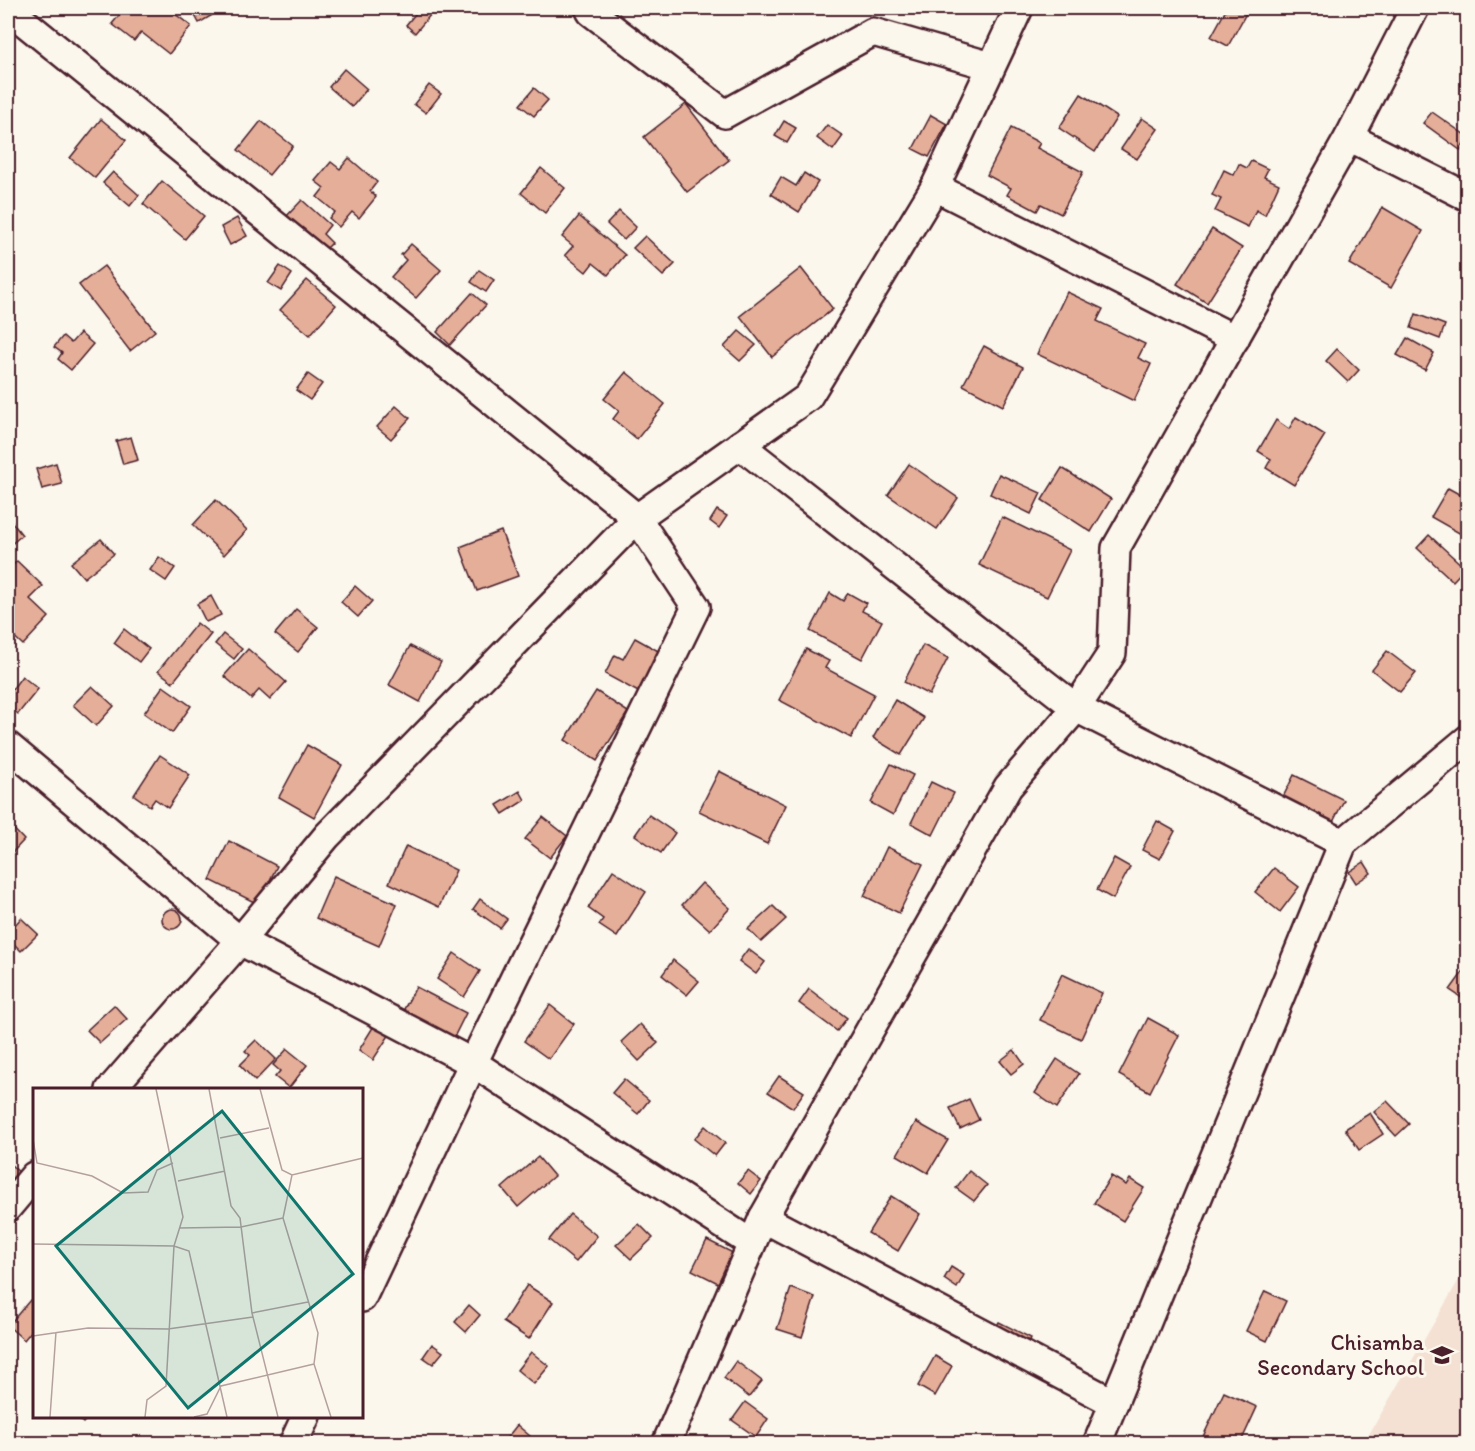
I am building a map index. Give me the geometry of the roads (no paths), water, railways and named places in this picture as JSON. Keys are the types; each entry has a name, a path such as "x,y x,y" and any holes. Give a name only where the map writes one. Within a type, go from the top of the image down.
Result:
{"street":[{"path":"589,8 591,12 725,114 873,32 991,66"},
{"path":"111,1088 240,941 327,836 637,518 808,397 935,187 1019,8"},
{"path":"666,1443 763,1218 1008,787 1076,708 1112,653 1116,548 1349,137 1415,8"},
{"path":"8,9 637,518 696,608 473,1063 363,1296"},
{"path":"1349,137 1467,197"},
{"path":"935,187 1235,339"},
{"path":"740,445 1076,708 1342,843"},
{"path":"1097,1443 1342,843 1467,739"},
{"path":"8,746 240,941 473,1063 751,1243"},
{"path":"8,1206 33,1177"},
{"path":"763,1218 1114,1402"},
{"path":"293,1443 305,1418"}],"place":[{"name":"Chisamba Secondary School","path":"1442,1355"}]}
